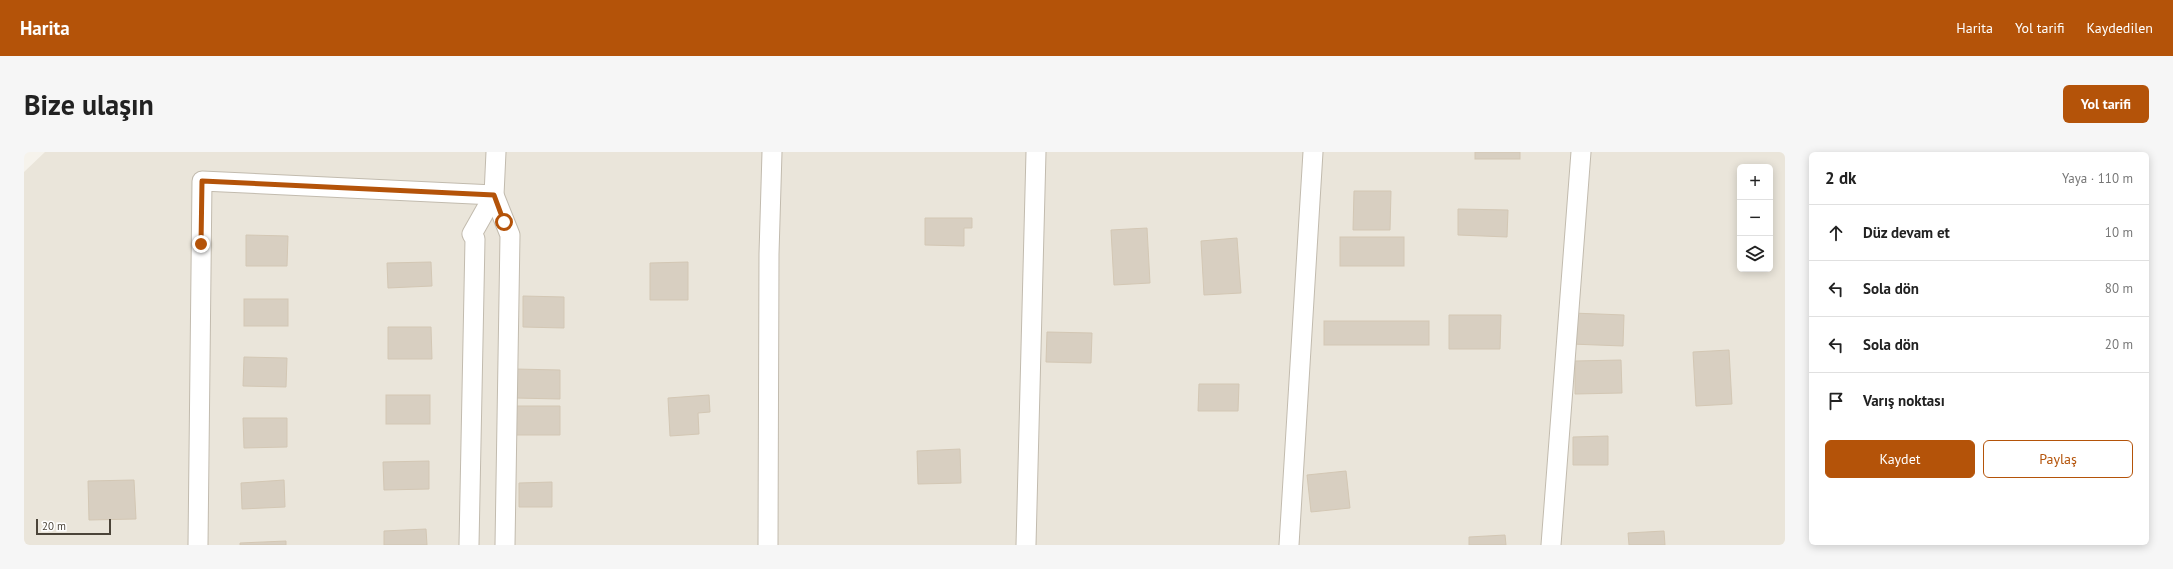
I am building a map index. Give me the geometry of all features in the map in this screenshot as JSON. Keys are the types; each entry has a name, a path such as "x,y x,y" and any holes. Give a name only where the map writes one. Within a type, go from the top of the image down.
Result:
{"street":[{"path":"496,152 494,195 510,235 505,545"},
{"path":"768,545 769,261 772,152"},
{"path":"1026,545 1036,152"},
{"path":"1289,545 1314,152"},
{"path":"1551,545 1581,152"},
{"path":"198,545 202,181 494,195"},
{"path":"469,545 475,238 472,234 494,195"}],"shaded area":[{"path":"45,152 1785,152 1785,545 24,545 24,172"}],"building":[{"path":"1475,152 1520,152 1520,159 1475,159"},
{"path":"1354,191 1391,191 1390,230 1353,230"},
{"path":"1458,209 1508,210 1507,237 1458,235"},
{"path":"925,218 972,218 972,228 964,228 964,246 925,245"},
{"path":"1147,228 1150,283 1114,285 1111,230"},
{"path":"246,235 288,236 287,266 246,266"},
{"path":"1340,237 1404,237 1404,266 1340,266"},
{"path":"1237,238 1241,293 1204,295 1201,241"},
{"path":"431,262 432,286 388,288 387,263"},
{"path":"688,262 688,300 650,300 650,263"},
{"path":"523,296 564,297 564,328 523,327"},
{"path":"244,299 288,299 288,326 244,326"},
{"path":"1572,313 1624,315 1623,346 1571,344"},
{"path":"1449,315 1501,315 1500,349 1449,349"},
{"path":"1324,321 1429,321 1429,345 1324,345"},
{"path":"388,327 431,327 432,359 388,359"},
{"path":"1047,332 1092,333 1091,363 1046,362"},
{"path":"1729,350 1732,404 1696,406 1693,352"},
{"path":"244,357 287,358 286,387 243,386"},
{"path":"1621,360 1622,393 1575,394 1575,361"},
{"path":"515,369 560,370 560,399 515,398"},
{"path":"1199,384 1239,384 1238,411 1198,411"},
{"path":"386,395 430,395 430,424 386,424"},
{"path":"709,395 710,412 698,413 699,434 670,436 668,398"},
{"path":"515,406 560,406 560,435 514,435"},
{"path":"243,418 287,418 287,447 244,448"},
{"path":"1608,436 1608,465 1573,465 1573,437"},
{"path":"960,449 961,483 918,484 917,451"},
{"path":"429,461 429,489 384,490 383,462"},
{"path":"1346,471 1350,508 1311,512 1307,475"},
{"path":"134,480 136,519 89,520 88,481"},
{"path":"284,480 285,507 242,509 241,483"},
{"path":"552,482 552,507 519,507 519,483"},
{"path":"426,529 427,545 384,545 384,531"},
{"path":"1664,531 1665,545 1629,545 1628,533"},
{"path":"1505,535 1506,545 1469,545 1469,537"},
{"path":"286,541 286,545 240,545 240,543"}],"route":[{"path":"201,244 202,181 494,195 504,222"}]}
